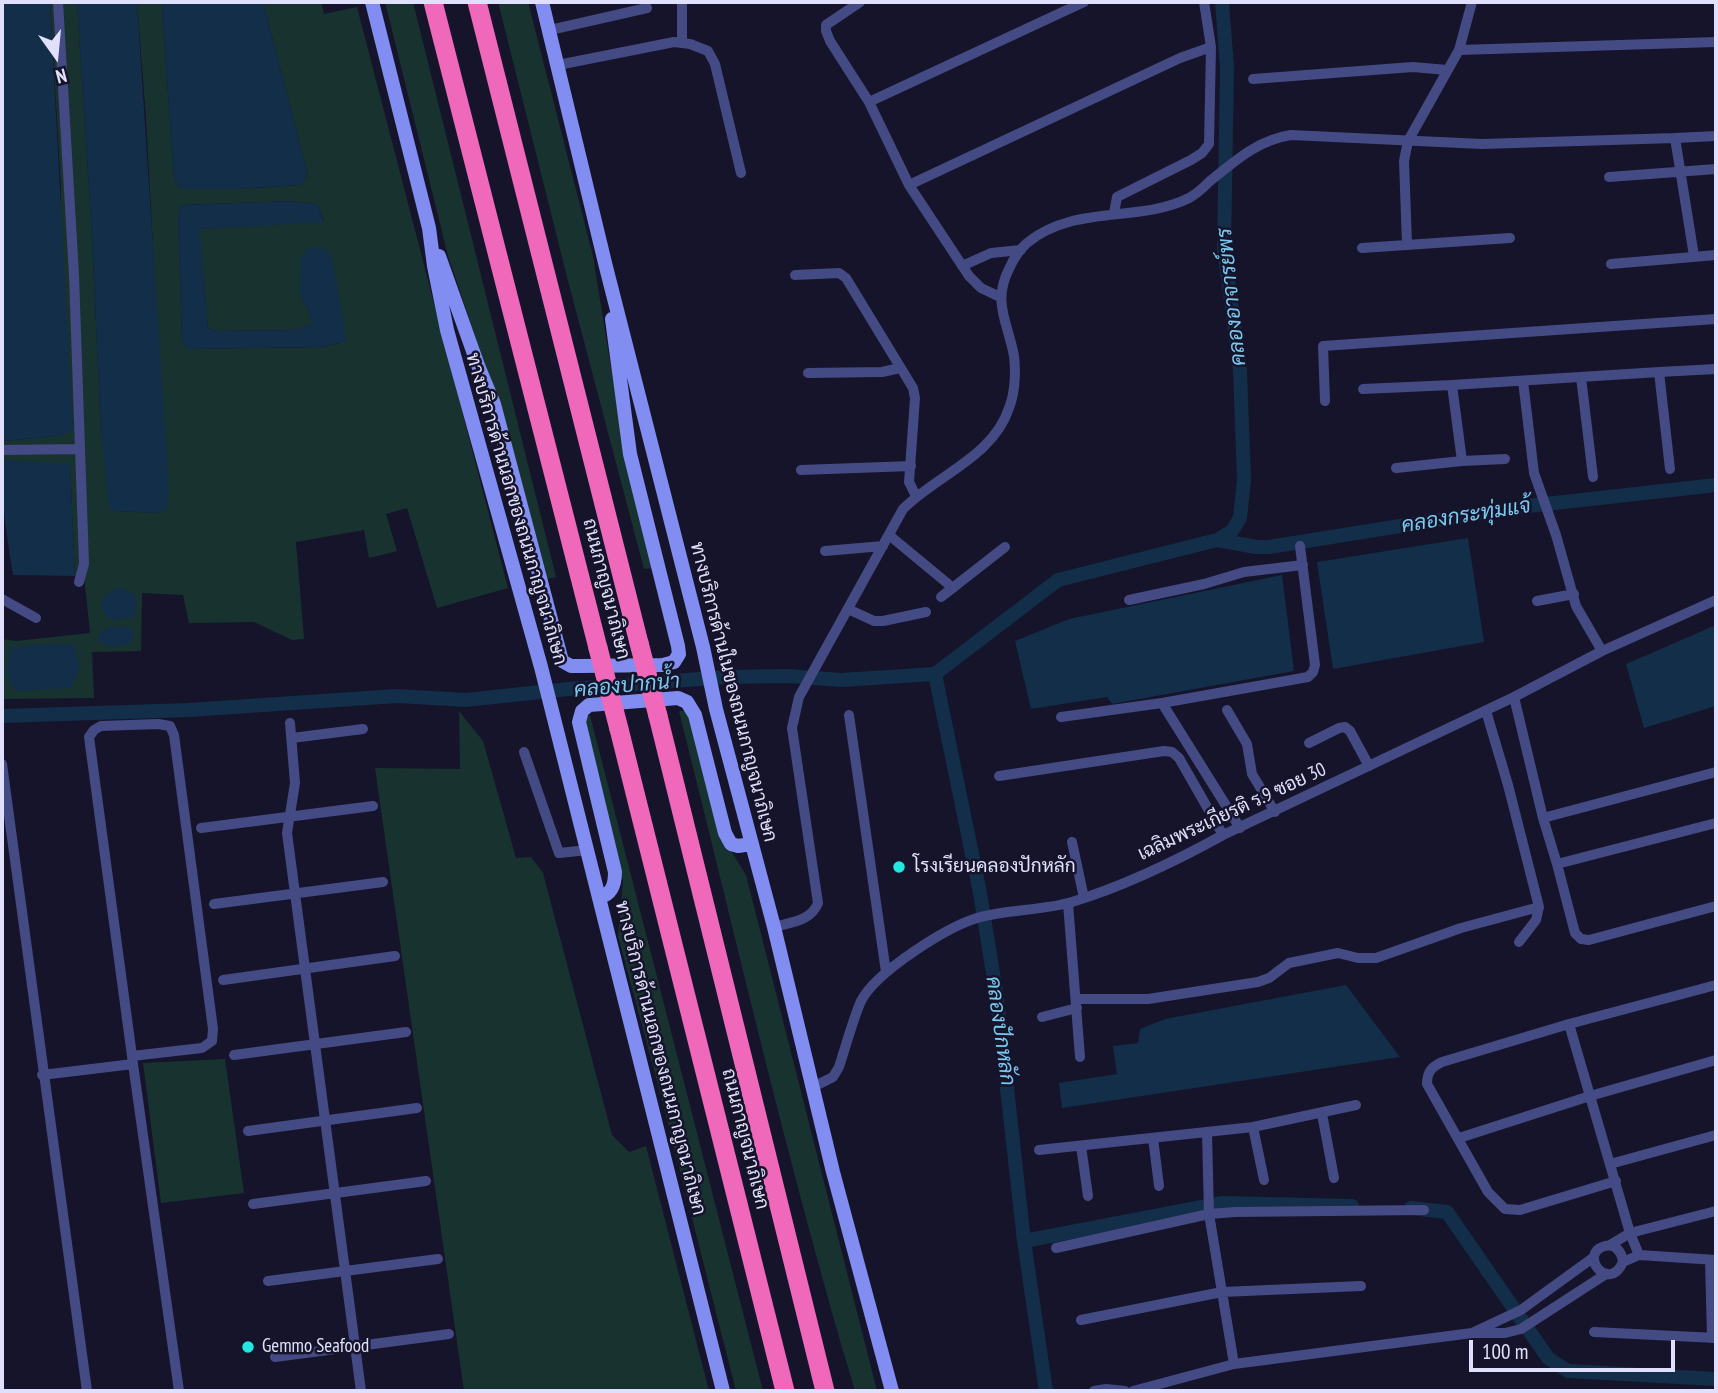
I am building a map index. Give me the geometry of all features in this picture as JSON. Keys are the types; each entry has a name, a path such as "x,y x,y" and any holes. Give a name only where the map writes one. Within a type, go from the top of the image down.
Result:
{"highway":[{"name":"ถนนกาญจนาภิเษก","path":"433,2 785,1391"},
{"name":"ถนนกาญจนาภิเษก","path":"477,2 825,1391"}],"main road":[{"name":"ทางบริการด้านนอกของถนนกาญจนาภิเษก","path":"372,2 429,228 433,266 447,330 541,667 723,1391"},
{"name":"ทางบริการด้านในของถนนกาญจนาภิเษก","path":"542,2 703,647 716,709 774,927 836,1185 892,1391"},
{"path":"429,228 494,404 562,661 571,666 663,665 674,662 679,654 678,646 630,454 606,267"},
{"path":"469,412 474,397 482,394 488,395 494,404"},
{"path":"600,897 612,890 615,873 579,722 582,710 589,705 678,698 687,702 695,715 725,833 731,844 752,844"}],"street":[{"path":"58,2 74,275 83,564 79,582"},
{"path":"681,2 682,42"},
{"path":"860,2 826,25 826,31 869,102 909,185 962,266 981,288 1000,297"},
{"path":"869,102 1084,2"},
{"path":"1114,213 1117,197 1191,160 1209,144 1211,47 1204,2"},
{"path":"1407,244 1404,161 1408,141 1459,50 1472,2"},
{"path":"550,30 647,8"},
{"path":"558,65 641,47 682,42 708,51 715,64 741,173"},
{"path":"1459,50 1716,42"},
{"path":"909,185 1180,58 1211,47"},
{"path":"1253,79 1413,67 1447,70"},
{"path":"774,927 807,918 812,915 818,903 792,728 799,697 903,509 916,496 977,454 994,437 1009,410 1014,387 1014,356 1000,297 1002,281 1027,243 1055,227 1088,216 1140,210 1190,197 1249,149 1275,137 1291,135 1482,144 1716,136"},
{"path":"1675,138 1694,257"},
{"path":"1609,177 1716,169"},
{"path":"1362,248 1510,238"},
{"path":"962,266 991,253 1021,250"},
{"path":"1611,264 1716,255"},
{"path":"795,275 839,273 846,278 913,388 915,398 909,482 916,496"},
{"path":"1325,401 1323,346 1716,319"},
{"path":"808,373 882,372 900,368"},
{"path":"1363,389 1716,369"},
{"path":"1659,372 1670,469"},
{"path":"1581,377 1592,477"},
{"path":"1524,381 1534,476 1555,533 1576,606 1602,651"},
{"path":"1452,385 1462,461"},
{"path":"2,450 80,449"},
{"path":"1396,468 1505,459"},
{"path":"801,470 911,466"},
{"path":"889,535 953,588"},
{"path":"825,551 883,546"},
{"path":"1061,717 1161,703 1308,677 1315,665 1300,546"},
{"path":"941,597 1005,547"},
{"path":"1129,600 1244,572 1303,565"},
{"path":"1537,601 1574,594"},
{"path":"2,599 36,618"},
{"name":"เฉลิมพระเกียรติ ร.9 ซอย 30","path":"813,1087 833,1077 839,1067 862,1000 877,979 899,962 976,919 1068,903 1187,855 1223,835 1486,711 1602,651 1716,600"},
{"path":"848,610 874,621 926,612"},
{"path":"1514,697 1543,818 1575,933 1581,939 1589,940 1716,906"},
{"path":"1161,703 1240,828"},
{"path":"1227,710 1247,744 1252,774 1275,812"},
{"path":"1486,711 1539,907 1536,920 1519,942"},
{"path":"849,715 886,972"},
{"path":"290,723 295,783 287,833 361,1391"},
{"path":"42,1075 133,1060 202,1048 212,1041 213,1029 174,735 170,726 101,726 89,737 133,1060 179,1391"},
{"path":"1309,743 1345,727 1350,731 1369,766"},
{"path":"292,738 363,729"},
{"path":"524,752 559,853 588,850"},
{"path":"999,776 1172,752 1179,758 1223,835"},
{"path":"2,764 42,1075 87,1391"},
{"path":"1543,818 1716,772"},
{"path":"201,828 373,806"},
{"path":"1557,864 1716,824"},
{"path":"1072,842 1084,898"},
{"path":"214,905 383,882"},
{"path":"1068,903 1080,1057"},
{"path":"1042,1017 1076,1003 1148,999 1258,982 1269,978 1289,963 1338,953 1358,958 1376,958 1461,928 1539,907"},
{"path":"223,980 394,956"},
{"path":"1616,1181 1520,1210 1505,1209 1497,1204 1488,1192 1427,1084 1427,1074 1442,1062 1569,1024 1716,985"},
{"path":"1569,1024 1630,1233 1639,1255"},
{"path":"234,1055 406,1032"},
{"path":"1459,1138 1590,1096 1716,1060"},
{"path":"1039,1150 1253,1127 1356,1105"},
{"path":"248,1131 417,1108"},
{"path":"1322,1114 1334,1178"},
{"path":"1253,1127 1264,1180"},
{"path":"1207,1133 1209,1212 1234,1364"},
{"path":"1610,1164 1716,1135"},
{"path":"1153,1138 1159,1186"},
{"path":"1081,1146 1088,1196"},
{"path":"253,1204 426,1181"},
{"path":"1056,1248 1209,1212 1424,1210"},
{"path":"1606,1274 1599,1271 1595,1265 1597,1251 1630,1233 1716,1212"},
{"path":"1133,1391 1234,1364 1472,1334 1505,1333 1531,1324 1606,1274 1620,1269 1622,1254 1610,1245"},
{"path":"1594,1332 1714,1338 1713,1260 1639,1255 1623,1262"},
{"path":"1472,1334 1521,1310 1594,1258"},
{"path":"268,1281 438,1259"},
{"path":"1081,1320 1222,1292 1362,1286"},
{"path":"275,1357 449,1334"},
{"path":"1094,1391 1125,1391"}],"green space":[{"path":"50,2 77,2 101,434 114,511 158,513 167,507 146,118 137,2 164,2 162,10 174,178 181,189 301,185 308,176 263,2 321,2 324,14 357,7 508,588 437,608 407,508 386,514 397,551 369,558 364,530 296,542 304,639 292,640 254,622 189,623 183,595 142,593 141,651 92,652 94,698 2,699 2,639 16,641 90,633 84,576 75,576 70,464 2,474 2,441 59,436 61,188","holes":["289,201 317,204 324,221 199,229 208,328 217,331 293,330 312,325 310,314 300,295 340,343 322,347 189,349 182,343 178,214 183,205"]},
{"path":"385,2 413,2 556,577 546,579 486,368 448,256"},
{"path":"498,2 528,2 593,256 619,418 655,568 644,569"},
{"path":"459,711 483,741 516,858 531,857 543,873 612,1135 629,1152 646,1146 709,1391 464,1391 375,768 460,769"},
{"path":"679,711 690,714 720,833 746,875 877,1391 855,1391 785,1137"},
{"path":"590,715 763,1391 736,1391 618,936 623,881 585,727 586,718"},
{"path":"225,1059 244,1193 161,1203 143,1063"}],"water":[{"path":"2,2 50,2 73,431 59,436 2,441"},
{"path":"77,2 137,2 169,490 167,507 159,513 113,511 109,507 101,434"},
{"path":"164,2 263,2 308,176 301,185 181,189 174,178 162,10"},
{"path":"289,201 317,204 324,222 200,229 208,328 217,331 293,330 311,325 310,314 300,295 301,257 309,248 320,248 332,258 347,341 322,347 189,349 182,343 178,214 183,205"},
{"path":"4,460 70,464 75,576 13,575 6,532"},
{"path":"1468,538 1484,642 1333,669 1317,562"},
{"path":"1282,575 1294,671 1112,704 1107,697 1031,709 1015,641 1069,619"},
{"path":"116,588 131,592 137,601 134,617 116,620 106,617 102,609 102,598"},
{"path":"1716,625 1716,706 1644,728 1626,664"},
{"path":"120,626 133,629 129,644 110,647 98,641 100,633 105,629"},
{"path":"74,644 80,668 71,688 16,691 12,686 8,671 9,649 32,645"},
{"path":"1346,985 1400,1057 1062,1108 1059,1083 1117,1074 1113,1046 1138,1043 1140,1029 1165,1019"}],"waterway":[{"name":"คลองปากน้ำ","path":"2,716 189,710 397,696 466,700 726,677 788,676 841,680 935,674 1058,580 1217,540 1232,531 1240,518 1244,480 1240,370 1224,249 1227,68 1222,2"},
{"name":"คลองกระทุ่มแจ้","path":"1217,540 1269,547 1519,507 1716,485"},
{"name":"คลองปักหลัก","path":"935,674 980,893 997,998 1024,1241 1046,1391"},
{"path":"1024,1241 1223,1203 1352,1206"},
{"path":"1411,1208 1447,1212 1548,1358 1568,1371 1716,1379"}],"place":[{"name":"โรงเรียนคลองปักหลัก","path":"899,867"},
{"name":"Gemmo Seafood","path":"248,1347"}],"water label":[{"name":"คลองอาจารย์พร","path":"1232,297"}]}
